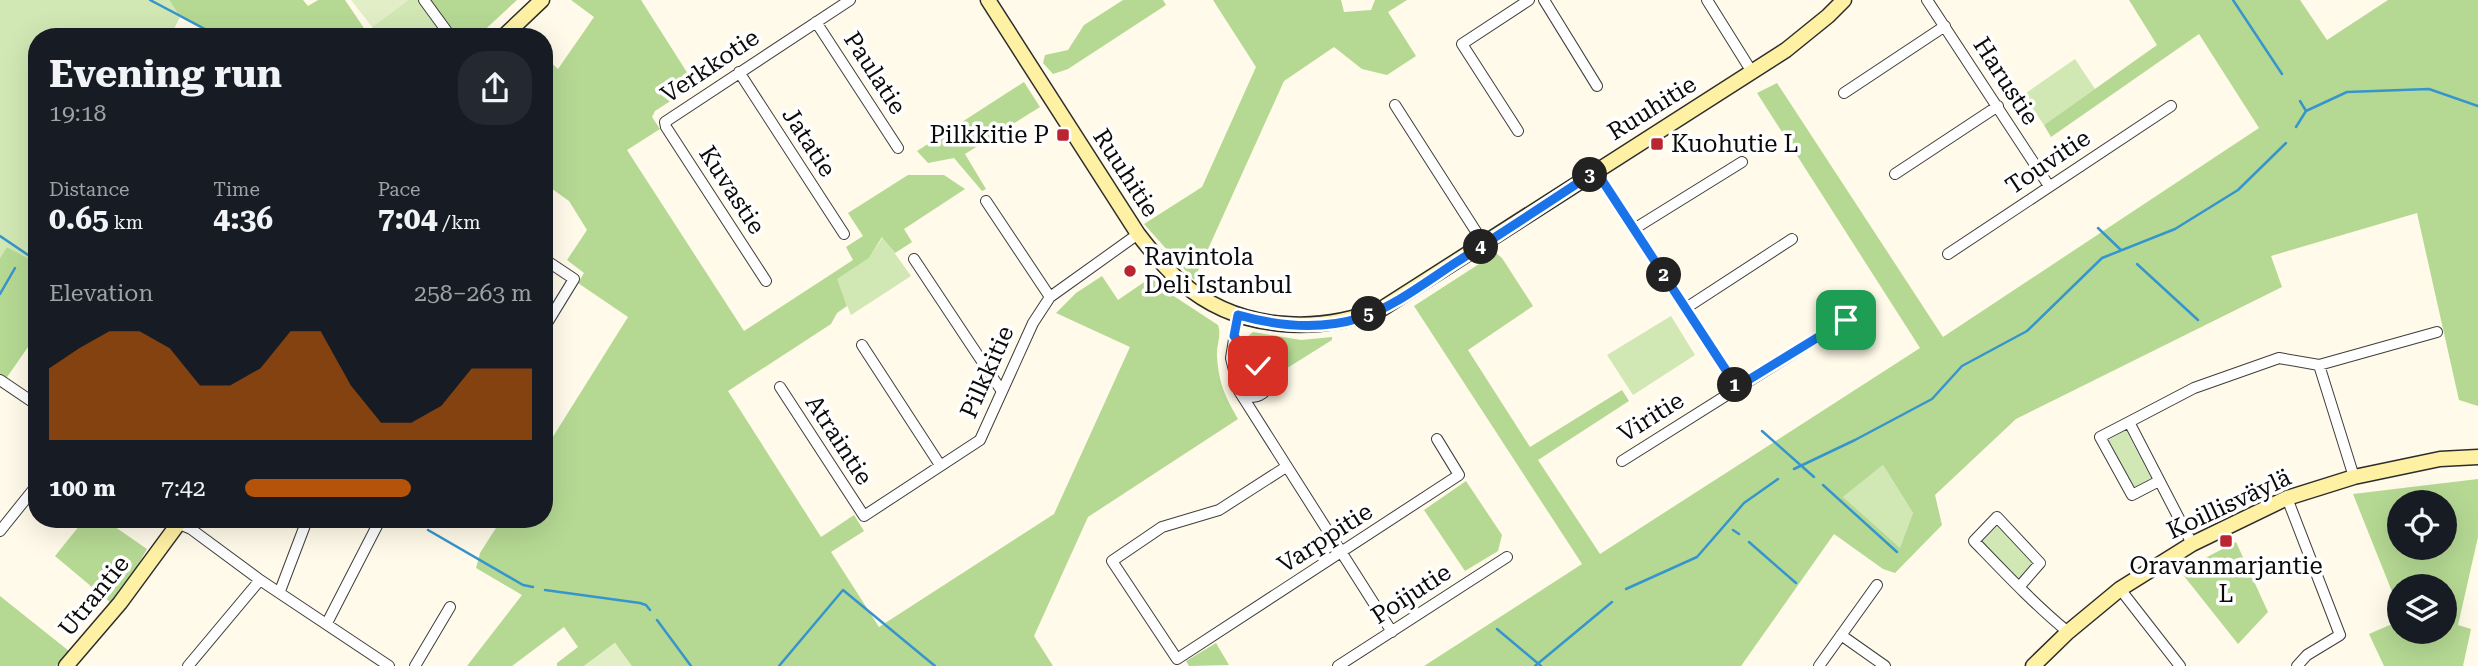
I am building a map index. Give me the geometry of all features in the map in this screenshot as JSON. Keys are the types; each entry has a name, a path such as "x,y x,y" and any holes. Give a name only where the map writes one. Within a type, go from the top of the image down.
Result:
{"street":[{"path":"424,0 445,28"},
{"path":"512,28 542,0"},
{"name":"Verkkotie","path":"665,122 850,0"},
{"name":"Ruuhitie","path":"988,0 1138,234 1180,282 1217,307 1238,315 1288,325 1334,324 1383,308 1752,72 1809,33 1844,0"},
{"path":"1518,131 1462,44 1528,0"},
{"path":"1544,0 1597,86"},
{"path":"1707,0 1752,72"},
{"name":"Harustie","path":"1927,0 2049,186"},
{"name":"Paulatie","path":"816,22 898,148"},
{"path":"1844,93 1945,26"},
{"name":"Jatatie","path":"738,72 844,234"},
{"path":"1395,105 1484,244"},
{"path":"1895,174 1998,106"},
{"name":"Touvitie","path":"1948,254 2171,106"},
{"name":"Kuvastie","path":"665,122 766,281"},
{"path":"1634,229 1742,162"},
{"path":"1596,171 1737,387"},
{"path":"986,201 1051,297"},
{"name":"Pilkkitie","path":"864,516 980,440 1033,323 1051,297 1138,234"},
{"path":"1686,308 1792,239"},
{"path":"914,259 1001,390"},
{"path":"553,265 574,279 553,313"},
{"path":"1238,315 1231,358 1239,391 1392,632"},
{"name":"Viritie","path":"1622,461 1846,320"},
{"path":"2159,481 2132,495 2100,437 2193,388 2279,358 2319,365 2437,332"},
{"path":"1234,336 1267,382 1266,390 1261,395 1247,396 1239,391"},
{"path":"862,345 940,465"},
{"path":"2319,365 2354,477"},
{"path":"0,380 28,399"},
{"name":"Atraintie","path":"780,387 864,516"},
{"path":"2129,422 2192,544"},
{"name":"Varppitie","path":"1286,467 1219,510 1162,527 1112,561 1177,659 1459,475 1437,439"},
{"name":"Koillisväylä","path":"2033,666 2068,632 2120,589 2192,544 2287,498 2354,477 2440,459 2478,457"},
{"path":"0,531 28,496"},
{"path":"2287,498 2340,635 2307,655 2297,666"},
{"path":"2020,586 2040,564 1997,517 1974,541 2020,586 2068,632"},
{"name":"Utrantie","path":"66,666 120,603 176,528"},
{"path":"188,528 260,580 389,666"},
{"path":"280,591 304,528"},
{"path":"327,623 376,528"},
{"name":"Poijutie","path":"1338,666 1507,557"},
{"path":"188,666 260,580"},
{"path":"1819,666 1877,585"},
{"path":"2120,589 2180,666"},
{"path":"415,666 450,607"},
{"path":"1841,635 1885,666"}],"green space":[{"path":"0,0 169,0 180,17 174,28 28,28 28,258 7,247 0,258"},
{"path":"169,0 303,0 308,6 318,0 345,0 364,28 200,28 180,17"},
{"path":"351,0 408,0 372,27"},
{"path":"408,0 422,0 443,28 372,28"},
{"path":"425,0 517,0 487,28 447,28"},
{"path":"571,0 641,0 695,85 655,111 652,117 660,129 627,150 744,331 853,260 846,247 863,236 848,213 908,175 944,175 965,189 904,229 912,242 895,253 882,237 869,258 837,279 847,306 837,313 831,324 728,391 821,537 854,515 864,531 831,552 879,627 1054,514 1130,347 1056,313 1076,293 1102,276 1118,300 1153,276 1163,289 1218,325 1219,375 1238,419 1088,517 1034,636 1053,666 631,666 615,643 584,666 557,666 557,663 578,647 564,627 512,666 467,666 522,595 476,568 480,553 496,528 553,528 553,437 628,317 578,283 584,273 567,260 587,230 569,201 553,189 553,64 558,69 594,17"},
{"path":"1123,0 1163,0 1166,5 1068,69 1053,74 1043,63 1045,55 1068,50 1084,25"},
{"path":"1213,0 1341,0 1344,12 1371,10 1375,0 1407,0 1388,12 1416,56 1387,75 1362,69 1334,47 1284,81 1194,280 1144,224 1202,187 1256,67"},
{"path":"2129,0 2300,0 2327,40 2388,0 2478,0 2478,406 2459,400 2417,213 2271,256 2282,287 2016,419 1935,495 1942,525 1895,573 1883,569 1834,534 1741,666 1424,666 1582,564 1414,306 1496,253 1502,258 1533,306 1468,350 1530,447 1622,390 1629,401 1538,460 1600,554 1920,348 1757,93 1777,83 1943,337 2259,128 2199,34 2051,137 2044,125 2157,45","holes":["1883,465 1913,513 1900,548 1843,497"]},
{"path":"2075,59 2095,89 2044,125 2023,95"},
{"path":"1024,82 1040,107 965,154 986,189 982,191 954,158 928,163 917,151"},
{"path":"883,237 911,276 851,315 836,279 869,258"},
{"path":"7,247 28,258 28,347 5,380 0,377 0,258"},
{"path":"1671,316 1695,355 1633,395 1607,355"},
{"path":"1253,332 1301,340 1332,337 1332,340 1276,375 1246,338"},
{"path":"1237,349 1260,377 1261,384 1256,391 1245,387"},
{"path":"2126,430 2151,478 2133,488 2108,440"},
{"path":"1883,465 1913,513 1900,549 1843,497"},
{"path":"2478,479 2478,537 2458,625 2471,629 2463,666 2384,666 2369,634 2387,626 2387,644 2457,644 2457,574 2387,574 2387,579 2353,494"},
{"path":"1466,481 1502,535 1498,551 1465,571 1424,510"},
{"path":"1998,525 2034,564 2020,579 1982,542"},
{"path":"78,528 117,528 147,549 111,603 55,556"},
{"path":"2236,542 2268,612 2238,644 2180,571"},
{"path":"0,596 69,651 56,666 0,666"},
{"path":"615,643 632,666 584,666"},
{"path":"1216,643 1229,665 1189,666 1186,661"}],"waterway":[{"path":"150,0 203,28"},
{"path":"2233,0 2282,74"},
{"path":"2296,127 2306,111 2347,92 2429,89 2478,106"},
{"path":"2300,101 2306,111"},
{"path":"1794,469 1932,399 1962,366 2027,331 2102,258 2175,229 2238,190 2286,143"},
{"path":"2098,228 2121,250"},
{"path":"0,236 28,255"},
{"path":"2137,264 2198,320"},
{"path":"0,294 15,268"},
{"path":"1762,431 1814,477"},
{"path":"1626,589 1697,557 1744,503 1778,479"},
{"path":"1823,485 1897,552"},
{"path":"428,530 523,585 533,587"},
{"path":"1733,530 1739,534"},
{"path":"1749,542 1796,583"},
{"path":"545,590 640,603 650,610"},
{"path":"779,666 843,590 935,666"},
{"path":"1535,666 1612,602"},
{"path":"657,620 691,666"},
{"path":"1497,629 1541,666"}],"place":[{"name":"Pilkkitie P","path":"1063,135"},
{"name":"Kuohutie L","path":"1657,144"},
{"name":"Ravintola Deli Istanbul","path":"1130,271"},
{"name":"Oravanmarjantie L","path":"2226,541"}],"route":[{"path":"1258,366 1234,336 1238,315 1288,325 1334,324 1359,318 1383,308 1414,289 1596,171 1737,387 1846,320"}]}
